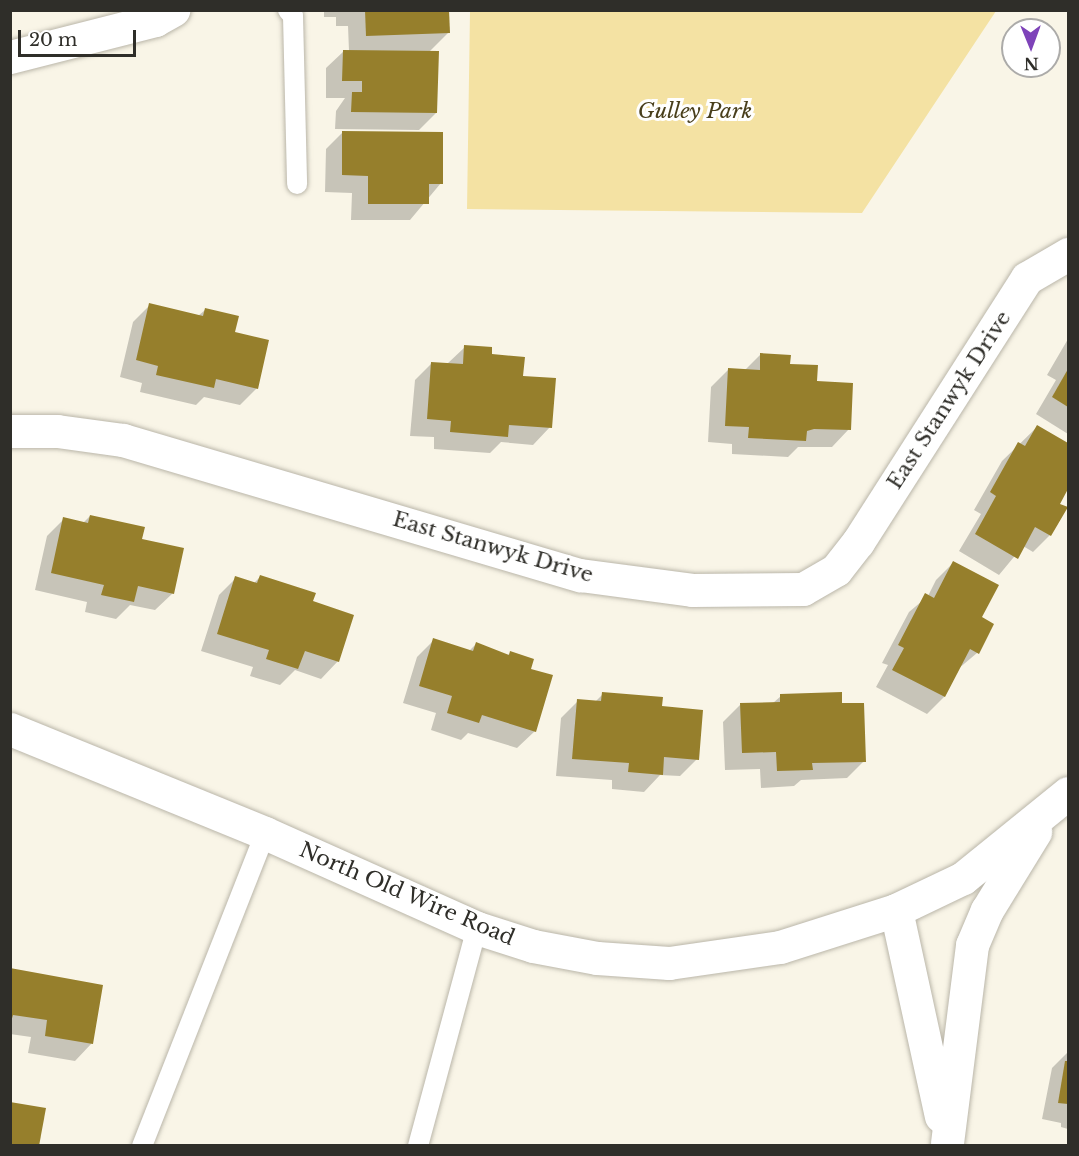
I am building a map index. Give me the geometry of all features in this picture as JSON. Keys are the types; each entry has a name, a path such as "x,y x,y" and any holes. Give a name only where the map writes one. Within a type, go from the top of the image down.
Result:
{"street":[{"path":"10,57 155,20 173,10"},
{"name":"East Stanwyk Drive","path":"10,430 57,431 123,440 580,575 692,590 803,589 836,570 858,542 1027,278 1068,254"},
{"name":"North Old Wire Road","path":"10,729 265,833 477,928 533,946 576,954 669,963 780,947 896,910 963,878 1060,800"},
{"path":"947,1144 972,945 987,910 1060,800"},
{"path":"896,910 947,1144"}],"lane":[{"path":"288,10 293,16 297,184"},
{"path":"142,1146 265,833"},
{"path":"418,1146 477,928"}],"green space":[{"name":"Gulley Park","path":"470,10 996,11 862,213 467,209"}],"building":[{"path":"365,10 449,10 450,33 366,36"},
{"path":"343,50 439,51 437,113 351,112 352,92 362,92 362,81 342,81"},
{"path":"342,131 443,132 443,184 429,184 429,204 368,204 368,176 342,175"},
{"path":"149,303 203,316 205,308 239,316 235,332 269,340 258,389 216,379 214,388 156,375 158,366 136,360"},
{"path":"464,345 492,347 492,354 525,357 523,376 556,378 552,428 509,425 508,437 450,432 451,421 427,419 431,362 463,364"},
{"path":"760,353 791,355 790,364 818,365 817,381 853,383 851,430 814,429 807,431 806,441 748,438 749,427 725,426 728,368 760,370"},
{"path":"1068,369 1068,407 1052,397"},
{"path":"1037,425 1068,443 1068,489 1060,504 1068,507 1051,536 1035,527 1018,559 975,534 996,496 990,492 1018,442 1025,446"},
{"path":"90,515 145,527 142,539 184,548 174,594 138,586 134,602 101,595 104,585 51,573 63,517 88,523"},
{"path":"953,561 999,585 982,617 994,624 979,654 970,649 945,697 892,670 904,648 898,645 925,593 934,598"},
{"path":"260,575 316,593 313,601 354,615 339,662 305,651 298,669 266,659 269,650 217,634 235,576 257,583"},
{"path":"433,638 473,651 476,642 509,655 510,651 534,659 531,669 553,675 536,732 482,715 479,723 447,713 452,696 419,686"},
{"path":"602,692 663,697 662,706 703,710 699,760 664,757 663,775 628,772 629,763 572,759 577,699 601,701"},
{"path":"842,692 842,703 864,703 866,762 812,763 813,770 777,771 776,752 742,753 740,703 780,702 780,694"},
{"path":"10,968 103,985 93,1044 45,1036 47,1020 13,1015 10,1025"},
{"path":"1065,1061 1068,1061 1068,1104 1058,1103"},
{"path":"10,1102 46,1108 39,1146 10,1146"}]}
